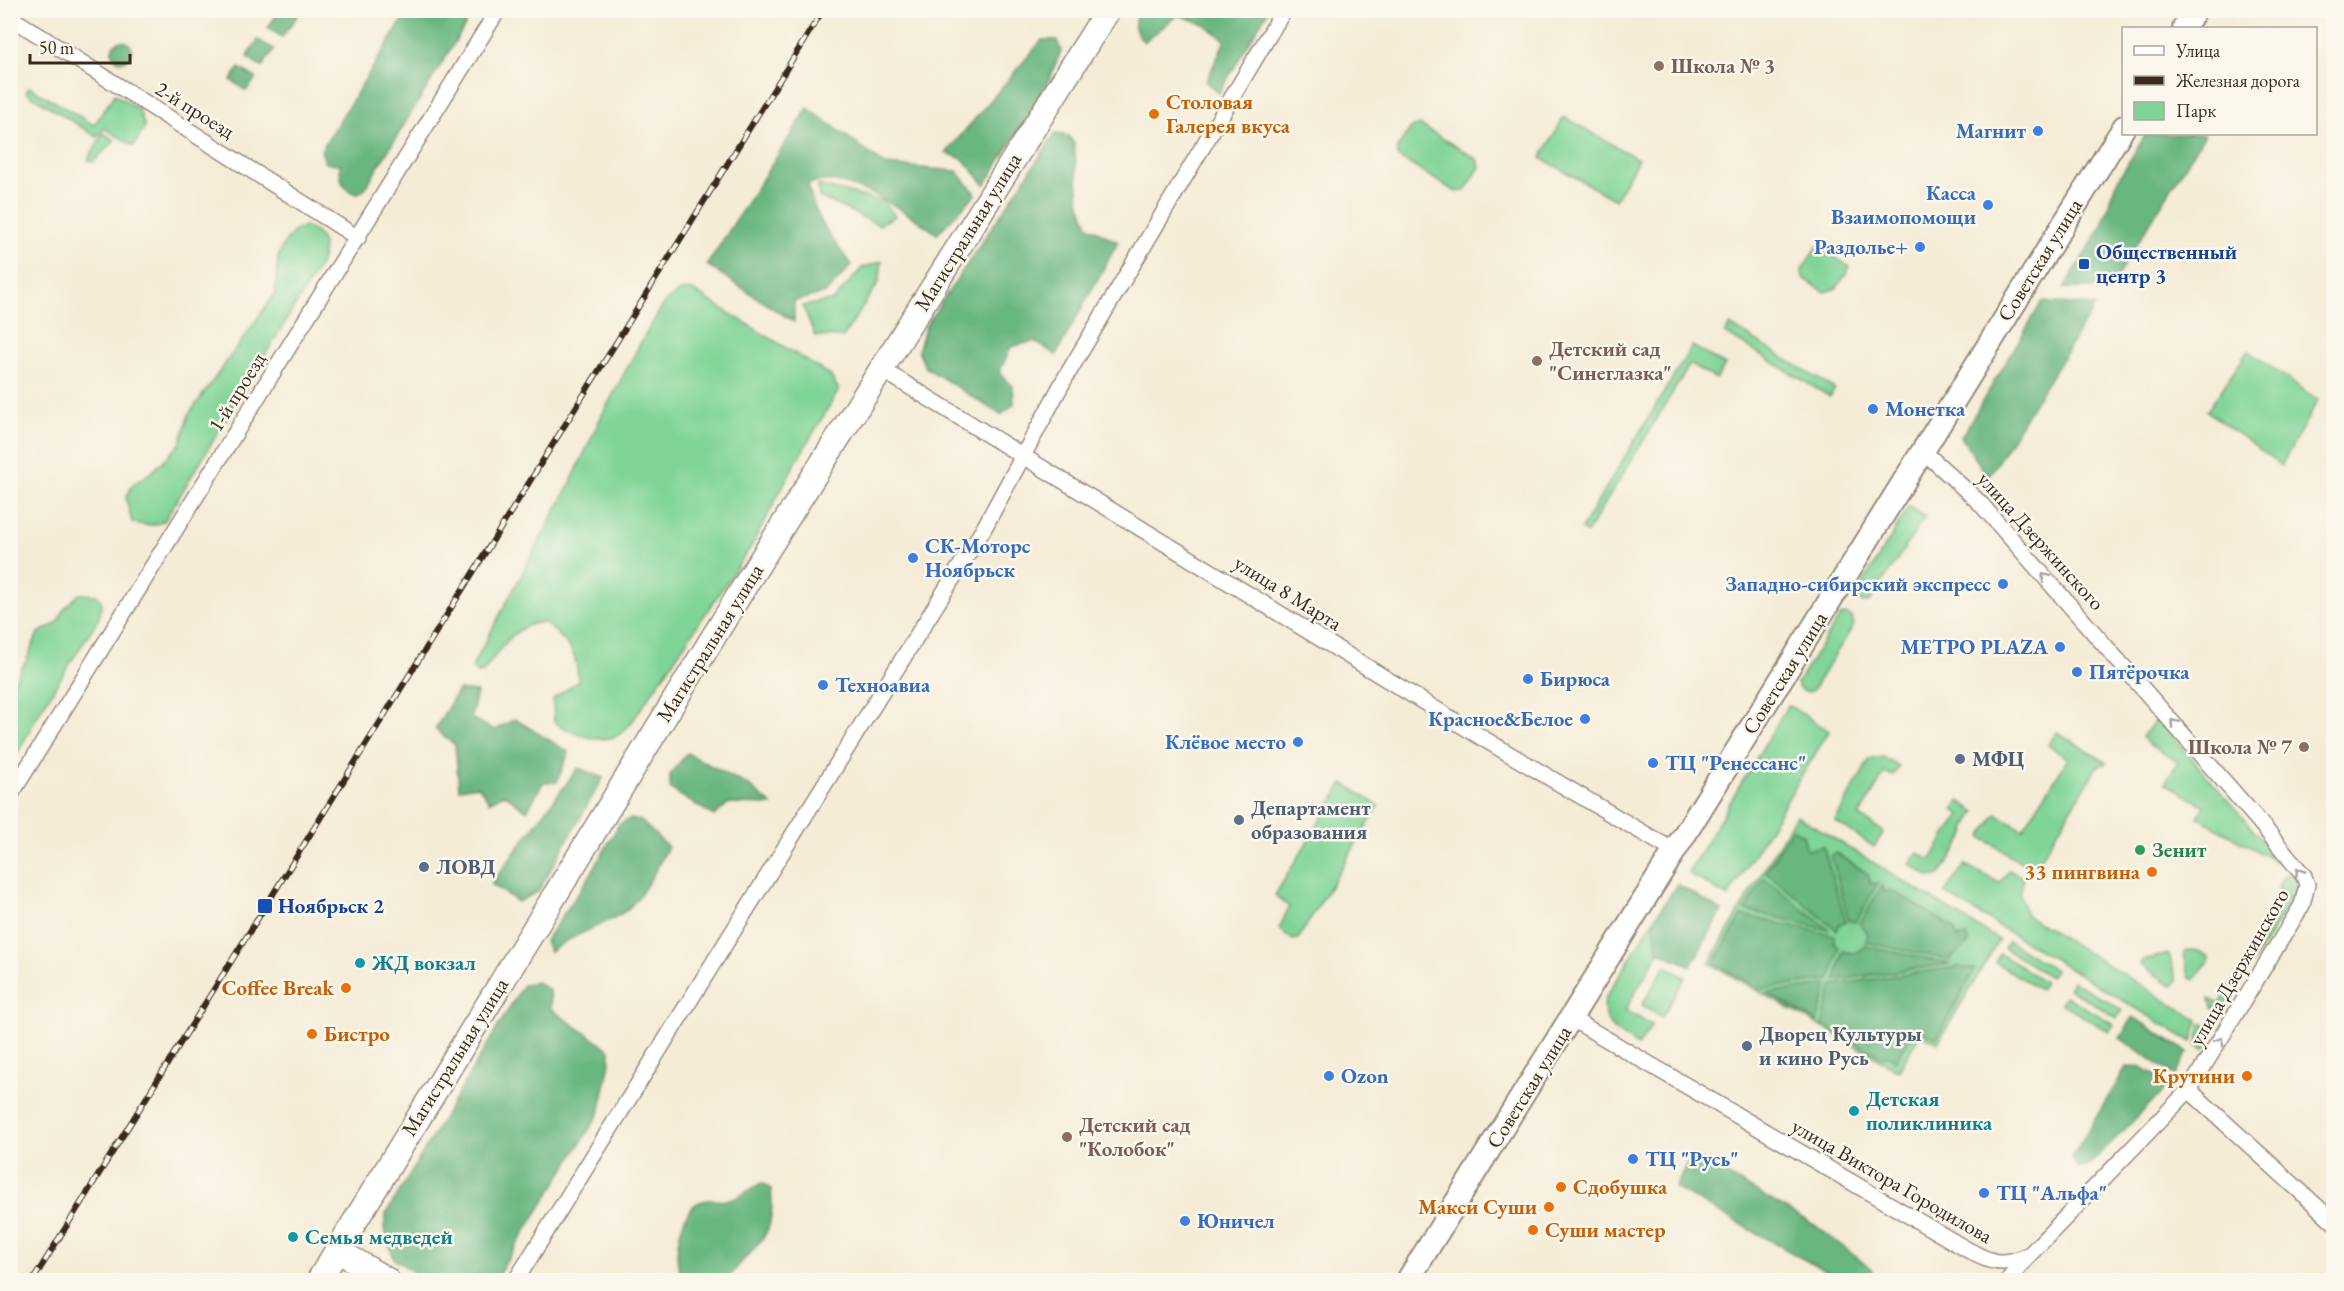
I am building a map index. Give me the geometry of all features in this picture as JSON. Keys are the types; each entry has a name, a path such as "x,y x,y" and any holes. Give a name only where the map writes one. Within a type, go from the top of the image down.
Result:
{"main road":[{"name":"Магистральная улица","path":"319,1281 749,579 1108,10"},
{"path":"2185,27 2195,10"},
{"name":"Советская улица","path":"1408,1281 2122,130"},
{"path":"337,1250 387,1281"}],"street":[{"name":"1-й проезд","path":"10,796 498,10"},
{"path":"516,1281 984,528 1022,455 1198,152 1284,10"},
{"name":"2-й проезд","path":"10,17 358,238"},
{"name":"улица 8 Марта","path":"881,369 1489,742 1674,851"},
{"name":"улица Дзержинского","path":"1922,450 1980,502 2250,810 2304,876 2307,885 2302,905 2189,1090"},
{"name":"улица Виктора Городилова","path":"1572,1019 1981,1258 1998,1263 2015,1262 2030,1254 2189,1090"},
{"path":"2189,1090 2334,1222"},
{"path":"2008,1281 2030,1254"}],"green space":[{"path":"1139,10 1268,11 1219,93 1206,82 1225,40 1204,24 1178,15 1144,42 1135,27"},
{"path":"279,11 292,11 298,15 282,37 268,28"},
{"path":"408,11 474,11 364,190 356,194 344,186 340,164 325,163 321,150"},
{"path":"258,40 274,49 262,67 247,57"},
{"path":"1042,40 1057,40 1061,51 1047,84 985,185 963,159 946,153"},
{"path":"122,41 129,44 132,51 129,58 122,61 115,58 112,51 115,44"},
{"path":"239,68 256,78 246,91 231,80"},
{"path":"29,87 94,125 115,94 139,110 145,127 134,146 104,128 97,137 26,92"},
{"path":"808,108 886,165 957,171 976,194 937,234 900,209 859,189 831,181 808,184 819,217 852,265 826,293 794,301 794,322 707,265"},
{"path":"1564,117 1638,159 1615,200 1541,158"},
{"path":"1420,125 1477,159 1480,167 1465,191 1456,192 1398,157 1397,148 1411,128"},
{"path":"103,133 115,140 94,162 88,160"},
{"path":"1055,134 1069,136 1074,144 1079,200 1088,226 1118,242 1056,355 1034,341 1011,347 999,373 1013,386 1014,404 1001,415 925,367 918,351 926,325"},
{"path":"2145,135 2204,135 2110,288 2064,288 2101,228 2118,179"},
{"path":"818,185 884,202 895,216 879,225 819,197"},
{"path":"304,226 315,232 322,240 321,263 165,520 149,525 132,522 126,498 133,484 152,472 180,444 189,414 275,294 278,258 283,245 294,231"},
{"path":"1817,246 1850,267 1837,288 1825,292 1803,278 1802,270"},
{"path":"882,261 879,282 843,337 815,336 803,306 834,300 862,268"},
{"path":"692,290 830,375 839,390 793,467 752,545 630,725 615,737 591,738 567,730 554,722 553,699 578,681 577,670 576,661 569,647 544,622 524,627 516,633 501,647 483,672 477,673 472,667 570,484 602,415 641,342 665,302 680,291"},
{"path":"2042,302 2095,306 1988,477 1961,437"},
{"path":"1730,325 1835,389 1830,397 1725,333"},
{"path":"1692,346 1725,365 1716,379 1690,364 1587,533 1581,529"},
{"path":"2248,351 2318,400 2281,466 2207,411"},
{"path":"1909,507 1925,517 1870,601 1863,603 1854,598"},
{"path":"79,594 97,595 102,603 99,618 43,706 11,765 11,686 26,661 38,633 57,623 64,609"},
{"path":"1846,614 1852,618 1854,625 1812,691 1806,692 1799,689 1797,683 1840,616"},
{"path":"458,690 477,692 471,718 494,730 515,719 569,752 557,782 543,783 527,811 504,794 489,802 479,786 459,789 455,745 435,729"},
{"path":"1788,705 1829,731 1728,897 1688,873"},
{"path":"2156,720 2161,722 2274,854 2275,861 2198,817 2204,806 2165,783 2178,762 2148,744 2142,737"},
{"path":"2057,732 2107,763 2098,766 2035,868 2030,871 2026,865 1981,837 1996,814 2023,829 2068,759 2048,745"},
{"path":"687,753 749,786 772,805 728,804 714,816 686,799 670,788 670,775"},
{"path":"1883,757 1899,767 1893,776 1885,772 1859,816 1884,832 1874,847 1835,821 1870,759"},
{"path":"578,768 603,778 538,892 518,902 491,884"},
{"path":"1343,783 1379,806 1298,939 1293,940 1279,929 1289,907 1275,895"},
{"path":"1959,801 1976,812 1965,829 1967,832 1940,875 1930,877 1910,864 1918,853 1930,860 1960,814 1954,810"},
{"path":"1796,815 1999,940 1938,1043 1920,1034 1899,1071 1709,963"},
{"path":"630,819 641,821 668,847 649,882 624,912 567,940 550,952 545,941 588,879 619,824"},
{"path":"1792,828 1803,835 1807,850 1823,846 1846,922 1839,924 1837,930 1766,872"},
{"path":"1836,853 1868,874 1871,884 1878,883 1856,922 1849,921 1831,855"},
{"path":"1965,865 2000,883 2009,870 2024,878 2020,894 2026,915 2198,1020 2192,1042 1944,893"},
{"path":"2288,874 2296,881 2296,892 2224,1010 2213,1009 2209,999 2220,1004 2286,895 2278,888 2283,877"},
{"path":"1764,878 1830,930 1745,910"},
{"path":"1677,884 1722,911 1691,966 1659,952 1653,921"},
{"path":"1882,885 1884,891 1894,891 1954,928 1957,938 1966,936 1969,943 1949,960 1866,942 1868,933 1860,924"},
{"path":"1742,915 1834,935 1834,942 1839,948 1830,980 1759,989 1714,963"},
{"path":"1653,921 1659,952 1625,1010 1652,1025 1638,1046 1612,1027 1607,1021 1604,1006 1606,997"},
{"path":"2008,941 2055,970 2050,977 2004,948"},
{"path":"1865,946 1950,964 1835,980 1843,951 1855,953"},
{"path":"2184,951 2199,951 2209,957 2209,962 2194,980 2189,977 2184,954"},
{"path":"2000,954 2045,982 2040,990 1995,962"},
{"path":"2169,954 2177,981 2172,986 2140,964 2143,960"},
{"path":"1665,966 1685,977 1662,1017 1642,1005"},
{"path":"1958,967 1975,969 1937,1038 1917,1029 1895,1060 1887,1055 1883,1058 1822,1025 1833,985"},
{"path":"2073,981 2122,1010 2117,1018 2068,988"},
{"path":"537,982 550,991 551,1009 610,1050 610,1063 599,1114 495,1280 425,1280 394,1259 384,1227 386,1214 523,985"},
{"path":"1828,985 1817,1022 1767,993"},
{"path":"2065,996 2114,1024 2109,1032 2061,1003"},
{"path":"2133,1017 2188,1052 2175,1076 2120,1038"},
{"path":"2201,1024 2205,1024 2212,1032 2208,1045 2203,1049 2197,1045"},
{"path":"2140,1066 2168,1083 2160,1094 2087,1167 2077,1167 2072,1157 2126,1068"},
{"path":"1692,1155 1816,1226 1873,1270 1864,1280 1841,1280 1675,1188"},
{"path":"762,1183 771,1189 772,1207 770,1221 761,1241 728,1280 701,1282 687,1279 681,1273 677,1255 680,1232 688,1212 698,1203 707,1200 733,1199"}],"railway":[{"path":"33,1280 823,10"}],"place":[{"name":"Школа № 3","path":"1659,66"},
{"name":"Столовая Галерея вкуса","path":"1154,114"},
{"name":"Магнит","path":"2038,131"},
{"name":"Касса Взаимопомощи","path":"1988,205"},
{"name":"Раздолье+","path":"1920,247"},
{"name":"Общественный центр 3","path":"2084,264"},
{"name":"Детский сад \"Синеглазка\"","path":"1537,361"},
{"name":"Монетка","path":"1873,409"},
{"name":"СК-Моторс Ноябрьск","path":"913,558"},
{"name":"Западно-сибирский экспресс","path":"2003,584"},
{"name":"МЕТРО PLAZA","path":"2060,647"},
{"name":"Пятёрочка","path":"2077,672"},
{"name":"Бирюса","path":"1528,679"},
{"name":"Техноавиа","path":"823,685"},
{"name":"Красное&Белое","path":"1585,719"},
{"name":"Клёвое место","path":"1298,742"},
{"name":"Школа № 7","path":"2304,747"},
{"name":"МФЦ","path":"1960,759"},
{"name":"ТЦ \"Ренессанс\"","path":"1653,763"},
{"name":"Департамент образования","path":"1239,820"},
{"name":"Зенит","path":"2140,850"},
{"name":"ЛОВД","path":"424,867"},
{"name":"33 пингвина","path":"2152,872"},
{"name":"Ноябрьск 2","path":"265,906"},
{"name":"ЖД вокзал","path":"360,963"},
{"name":"Coffee Break","path":"346,988"},
{"name":"Бистро","path":"312,1034"},
{"name":"Дворец Культуры и кино Русь","path":"1747,1046"},
{"name":"Ozon","path":"1329,1076"},
{"name":"Крутини","path":"2247,1076"},
{"name":"Детская поликлиника","path":"1854,1111"},
{"name":"Детский сад \"Колобок\"","path":"1067,1137"},
{"name":"ТЦ \"Русь\"","path":"1633,1159"},
{"name":"Сдобушка","path":"1561,1187"},
{"name":"ТЦ \"Альфа\"","path":"1984,1193"},
{"name":"Макси Суши","path":"1549,1207"},
{"name":"Юничел","path":"1185,1221"},
{"name":"Суши мастер","path":"1533,1230"},
{"name":"Семья медведей","path":"293,1237"}]}
